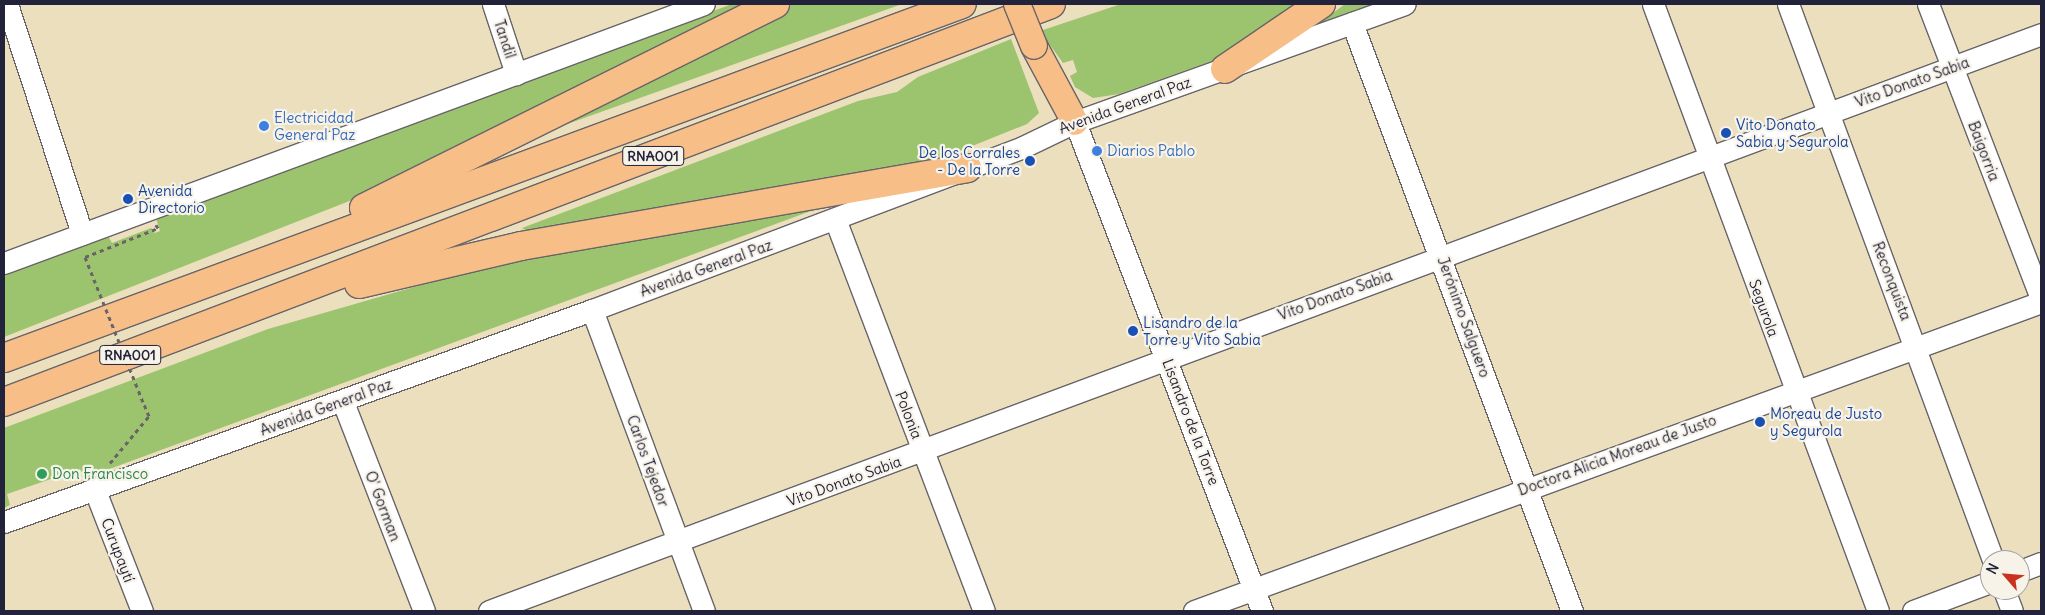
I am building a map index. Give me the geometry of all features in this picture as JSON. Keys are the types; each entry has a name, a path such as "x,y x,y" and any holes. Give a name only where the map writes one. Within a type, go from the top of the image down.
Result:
{"highway":[{"path":"225,275 775,4"},
{"name":"RNA001","path":"4,358 962,4"},
{"name":"RNA001","path":"4,402 256,308 1051,4"},
{"path":"1225,69 1321,4"},
{"path":"256,308 521,246 968,168"}],"main road":[{"path":"1017,4 1034,46 1074,122"}],"street":[{"path":"7,4 82,234"},
{"name":"Tandil","path":"493,4 516,74"},
{"path":"4,263 704,4"},
{"name":"Avenida General Paz","path":"4,522 94,488 343,402 592,310 835,220 968,168 1074,122 1404,4"},
{"name":"Segurola","path":"1653,4 1878,611"},
{"name":"Reconquista","path":"1788,4 1918,347 1990,550"},
{"name":"Baigorria","path":"1928,4 2041,300"},
{"name":"Jerónimo Salguero","path":"1352,23 1442,256 1572,611"},
{"name":"Vito Donato Sabia","path":"489,611 678,540 923,452 1166,357 2041,34"},
{"name":"Lisandro de la Torre","path":"1074,122 1166,357 1262,611"},
{"name":"Polonia","path":"835,220 984,611"},
{"name":"Doctora Alicia Moreau de Justo","path":"1194,611 1253,587 1918,347 2041,300"},
{"name":"Carlos Tejedor","path":"592,310 704,611"},
{"name":"O' Gorman","path":"343,402 424,611"},
{"name":"Curupaytí","path":"94,488 142,611"},
{"path":"1913,611 1980,586"}],"path":[{"path":"111,463 149,416 85,258 158,228"}],"green space":[{"path":"732,4 762,4 357,198 4,337 4,275 108,236 112,243 151,228 155,233 160,231 156,218"},
{"path":"790,4 902,4 495,150"},
{"path":"1121,4 1296,4 1218,59 1119,94 1093,98 1075,87 1070,76 1077,72 1073,60 1063,63 1040,31"},
{"path":"1345,4 1379,4 1312,29"},
{"path":"1011,39 1039,113 1027,124 935,161 611,218 527,231 522,228 858,101 897,92 918,77"},
{"path":"838,201 85,478 80,469 7,494 10,505 4,508 4,428 268,329 494,264"}],"place":[{"name":"Electricidad General Paz","path":"264,126"},
{"name":"Vito Donato Sabia y Segurola","path":"1726,133"},
{"name":"Diarios Pablo","path":"1097,151"},
{"name":"De los Corrales - De la Torre","path":"1030,161"},
{"name":"Avenida Directorio","path":"128,199"},
{"name":"Lisandro de la Torre y Vito Sabia","path":"1133,331"},
{"name":"Moreau de Justo y Segurola","path":"1760,422"},
{"name":"Don Francisco","path":"42,474"}]}
